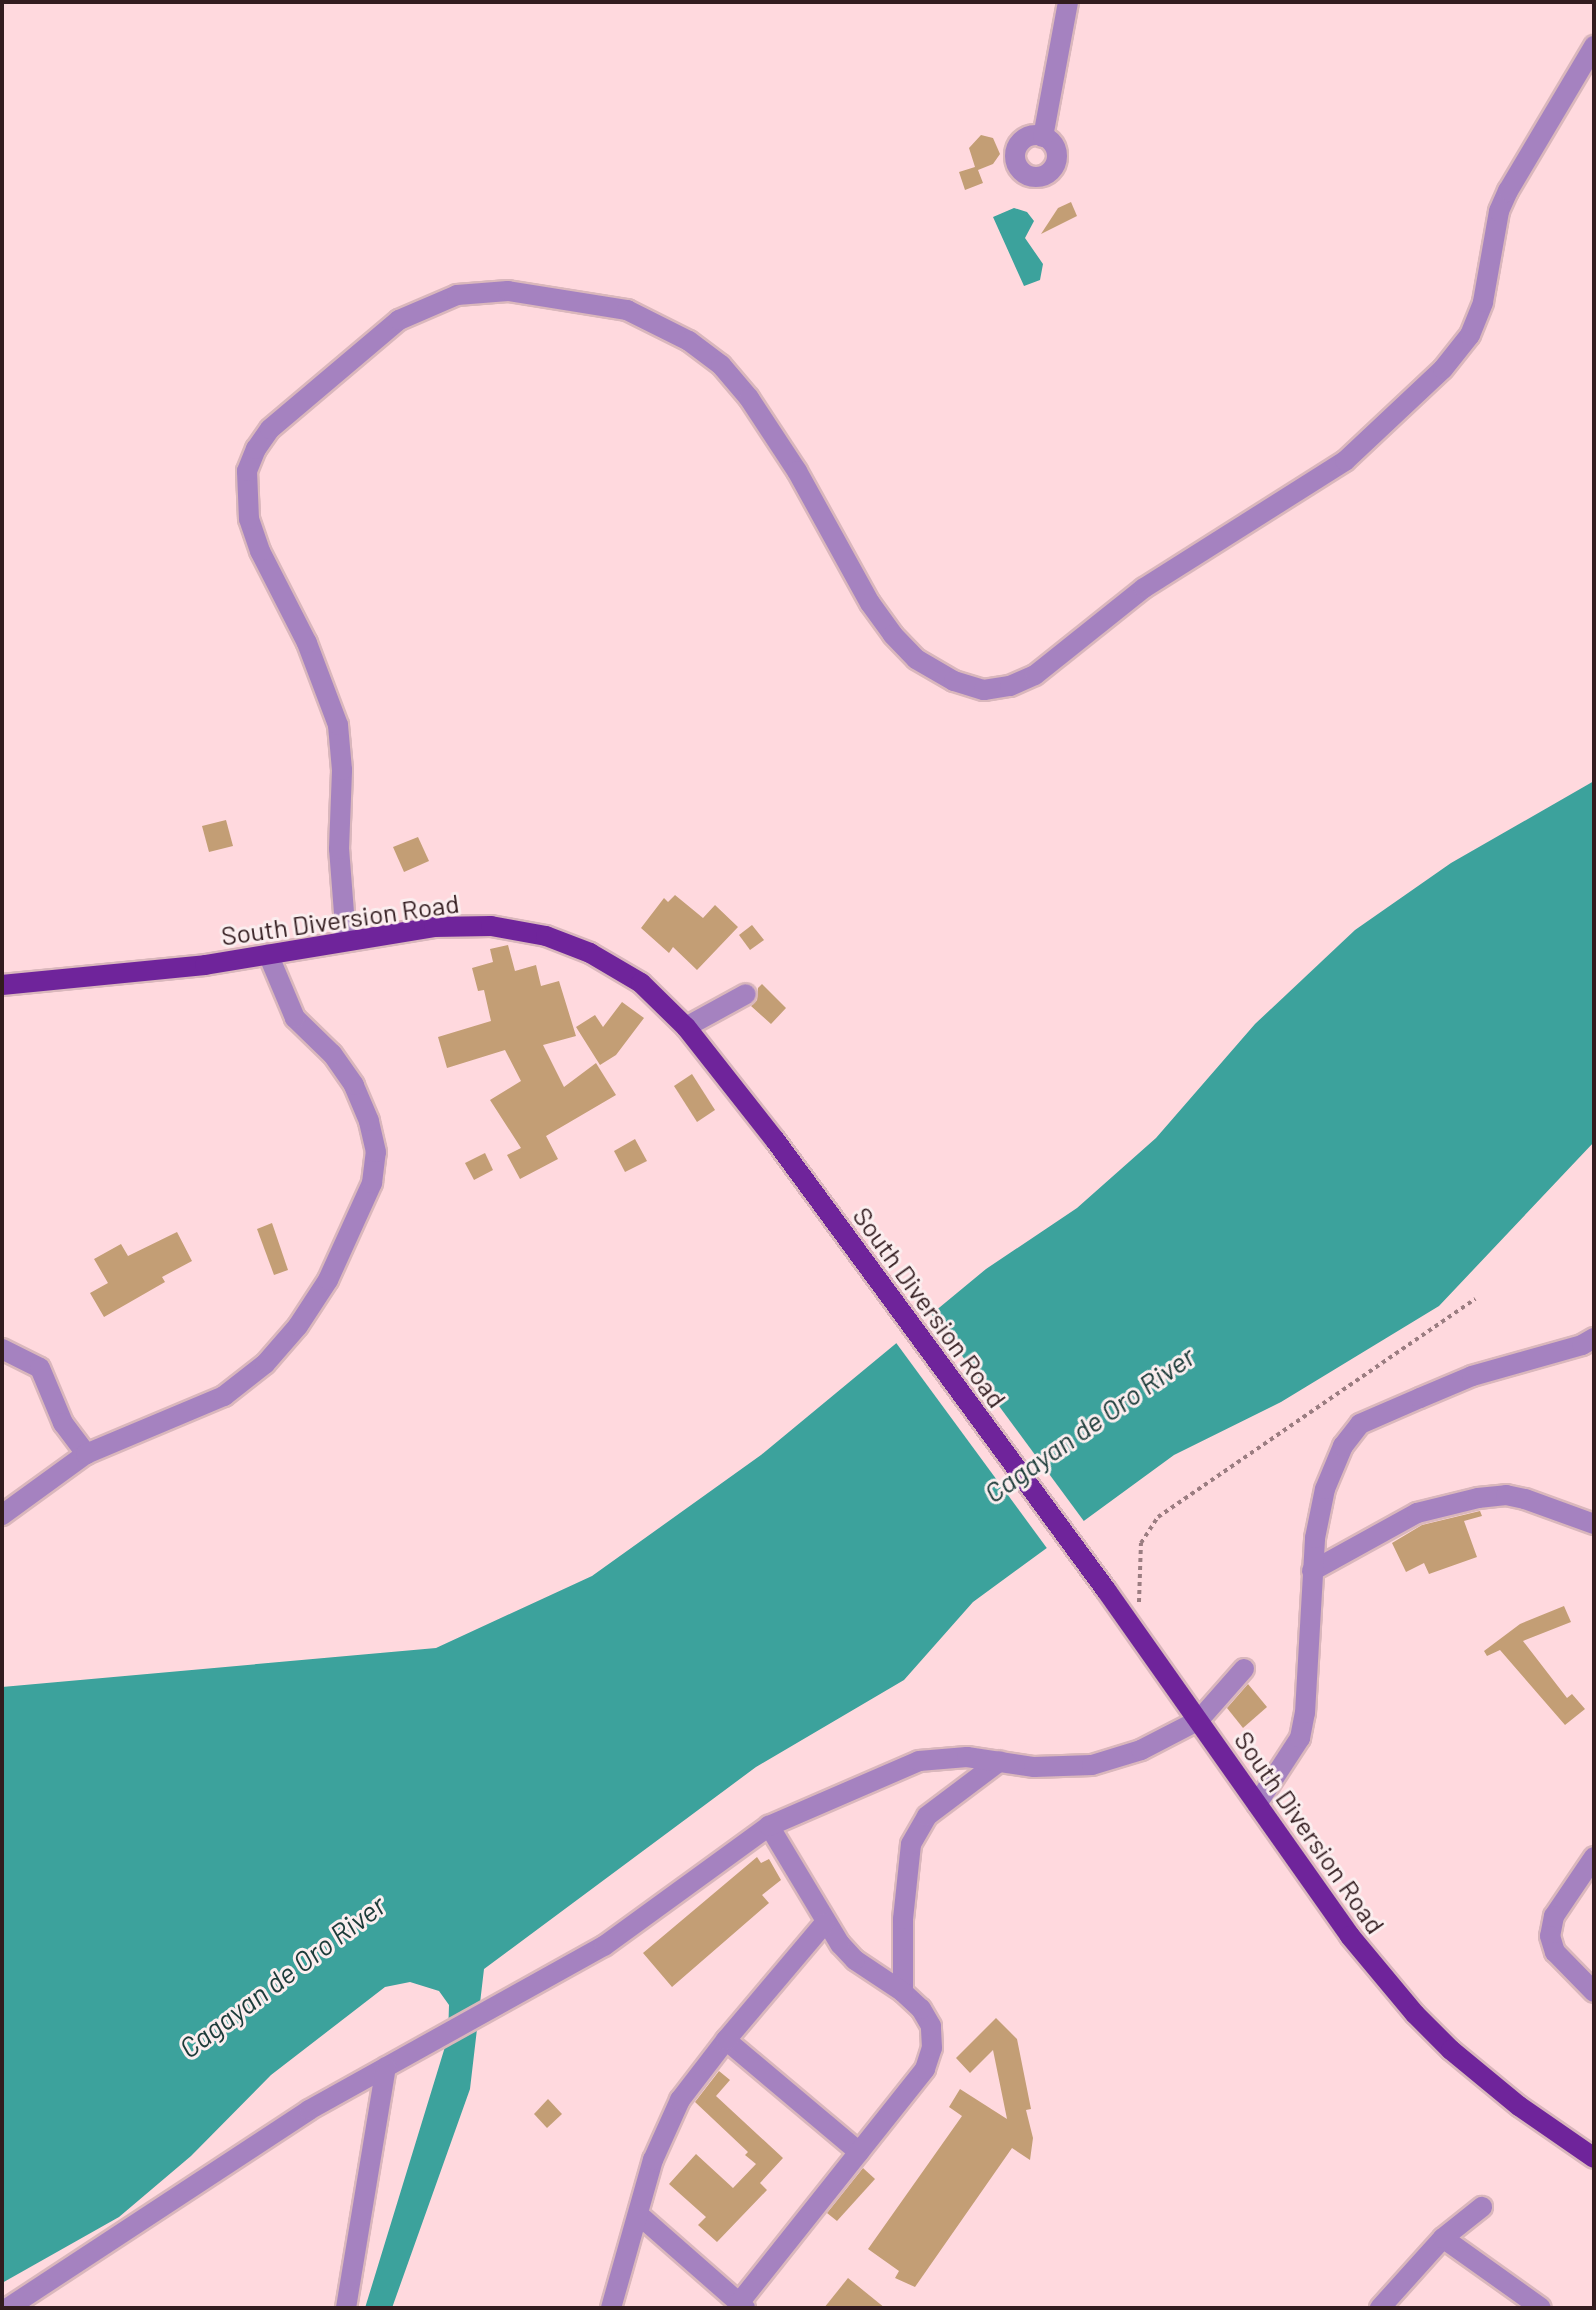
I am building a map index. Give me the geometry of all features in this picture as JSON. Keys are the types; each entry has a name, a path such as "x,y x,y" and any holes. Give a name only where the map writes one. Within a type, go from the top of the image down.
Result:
{"main road":[{"name":"South Diversion Road","path":"2,985 84,980 268,954 346,939 448,927 491,926 546,936 590,953 641,983 686,1027 775,1140 1106,1590 1350,1936 1415,2014 1451,2050 1519,2106 1594,2158"}],"street":[{"path":"1043,137 1068,2"},
{"path":"346,939 339,849 342,770 338,725 307,643 260,551 249,519 247,471 270,429 399,320 457,295 508,291 627,310 689,341 721,365 749,398 797,471 870,603 893,635 916,659 954,681 984,690 1010,686 1035,675 1144,588 1345,461 1443,369 1470,335 1483,302 1499,211 1508,191 1594,46"},
{"path":"2,1515 86,1454 224,1396 265,1364 298,1326 328,1280 372,1183 376,1152 369,1121 354,1085 332,1054 295,1018 268,954"},
{"path":"686,1027 746,994"},
{"path":"1257,1804 1300,1738 1305,1713 1312,1571 1325,1489 1343,1446 1360,1424 1472,1376 1582,1345 1594,1338"},
{"path":"2,1349 40,1368 63,1423 86,1454"},
{"path":"1312,1571 1417,1513 1478,1498 1506,1495 1525,1499 1594,1524"},
{"path":"8,2308 309,2110 604,1946 769,1826 919,1761 967,1757 1034,1767 1092,1765 1141,1750 1199,1720 1244,1669"},
{"path":"903,1992 903,1919 911,1844 927,1816 1000,1761"},
{"path":"639,2215 742,2305 925,2069 932,2048 931,2026 921,2009 903,1992 855,1960 825,1923 769,1826"},
{"path":"1594,1857 1554,1916 1550,1936 1555,1952 1594,1992"},
{"path":"611,2308 664,2132 680,2100 726,2040 825,1923"},
{"path":"726,2040 859,2152"},
{"path":"346,2308 394,2062"},
{"path":"1380,2308 1443,2238 1482,2207"},
{"path":"1443,2238 1541,2308"}],"path":[{"path":"1141,1578 1141,1543 1158,1517 1475,1299"}],"water":[{"path":"1014,208 1027,212 1034,221 1025,238 1043,264 1040,280 1024,286 993,217"},
{"name":"Cagayan de Oro River","path":"1594,781 1594,1142 1439,1306 1281,1402 1174,1455 973,1602 904,1680 756,1767 484,1969 470,2089 392,2308 365,2308 448,2037 449,2005 439,1991 410,1982 385,1987 271,2075 191,2156 119,2217 2,2283 2,1687 436,1648 592,1576 761,1455 986,1269 1077,1208 1156,1138 1255,1024 1355,930 1451,863"}],"pier":[{"path":"929,1311 1086,1524 1049,1551 894,1340"}],"building":[{"path":"981,135 993,138 1000,154 993,164 978,170 983,183 965,190 959,172 975,167 969,148"},
{"path":"1071,202 1077,216 1041,234 1058,208"},
{"path":"226,820 233,846 209,852 202,826"},
{"path":"418,837 429,861 404,872 393,847"},
{"path":"675,895 703,918 715,905 738,927 697,970 673,947 669,953 641,928 664,898 668,902"},
{"path":"752,925 764,940 750,950 739,935"},
{"path":"508,945 515,971 536,965 541,986 559,981 576,1036 543,1045 564,1087 596,1063 616,1095 546,1136 558,1159 520,1179 507,1155 521,1148 490,1100 521,1081 505,1050 447,1068 438,1037 491,1021 484,990 478,991 472,968 493,962 490,949"},
{"path":"762,984 786,1008 771,1024 751,1006 757,1000 758,988"},
{"path":"622,1002 644,1018 616,1055 600,1065 576,1027 595,1015 603,1027"},
{"path":"692,1074 715,1110 697,1122 674,1086"},
{"path":"635,1139 647,1161 625,1172 614,1151"},
{"path":"485,1153 493,1170 474,1180 465,1163"},
{"path":"272,1223 288,1270 274,1275 257,1229"},
{"path":"177,1232 192,1261 162,1277 165,1282 104,1317 90,1293 108,1283 94,1259 121,1244 128,1256"},
{"path":"1480,1511 1482,1516 1464,1521 1477,1557 1429,1574 1424,1563 1406,1572 1392,1543 1422,1525"},
{"path":"1564,1606 1571,1622 1523,1641 1567,1698 1572,1694 1585,1709 1565,1725 1500,1650 1487,1656 1484,1651 1520,1624"},
{"path":"1248,1684 1267,1707 1243,1728 1227,1708"},
{"path":"757,1857 761,1863 769,1859 781,1880 762,1895 769,1903 672,1987 643,1953"},
{"path":"996,2018 1017,2039 1031,2109 1026,2110 1033,2138 1030,2160 1012,2148 915,2287 895,2278 899,2271 868,2249 962,2116 949,2107 960,2089 1007,2119 993,2050 970,2073 956,2058"},
{"path":"719,2071 730,2080 716,2096 783,2158 760,2183 767,2190 717,2242 698,2225 706,2217 669,2184 696,2154 733,2188 756,2164 745,2155 748,2152 695,2102"},
{"path":"548,2099 562,2114 547,2128 534,2114"},
{"path":"863,2168 875,2179 837,2221 827,2213"},
{"path":"848,2278 885,2308 824,2308"}]}
